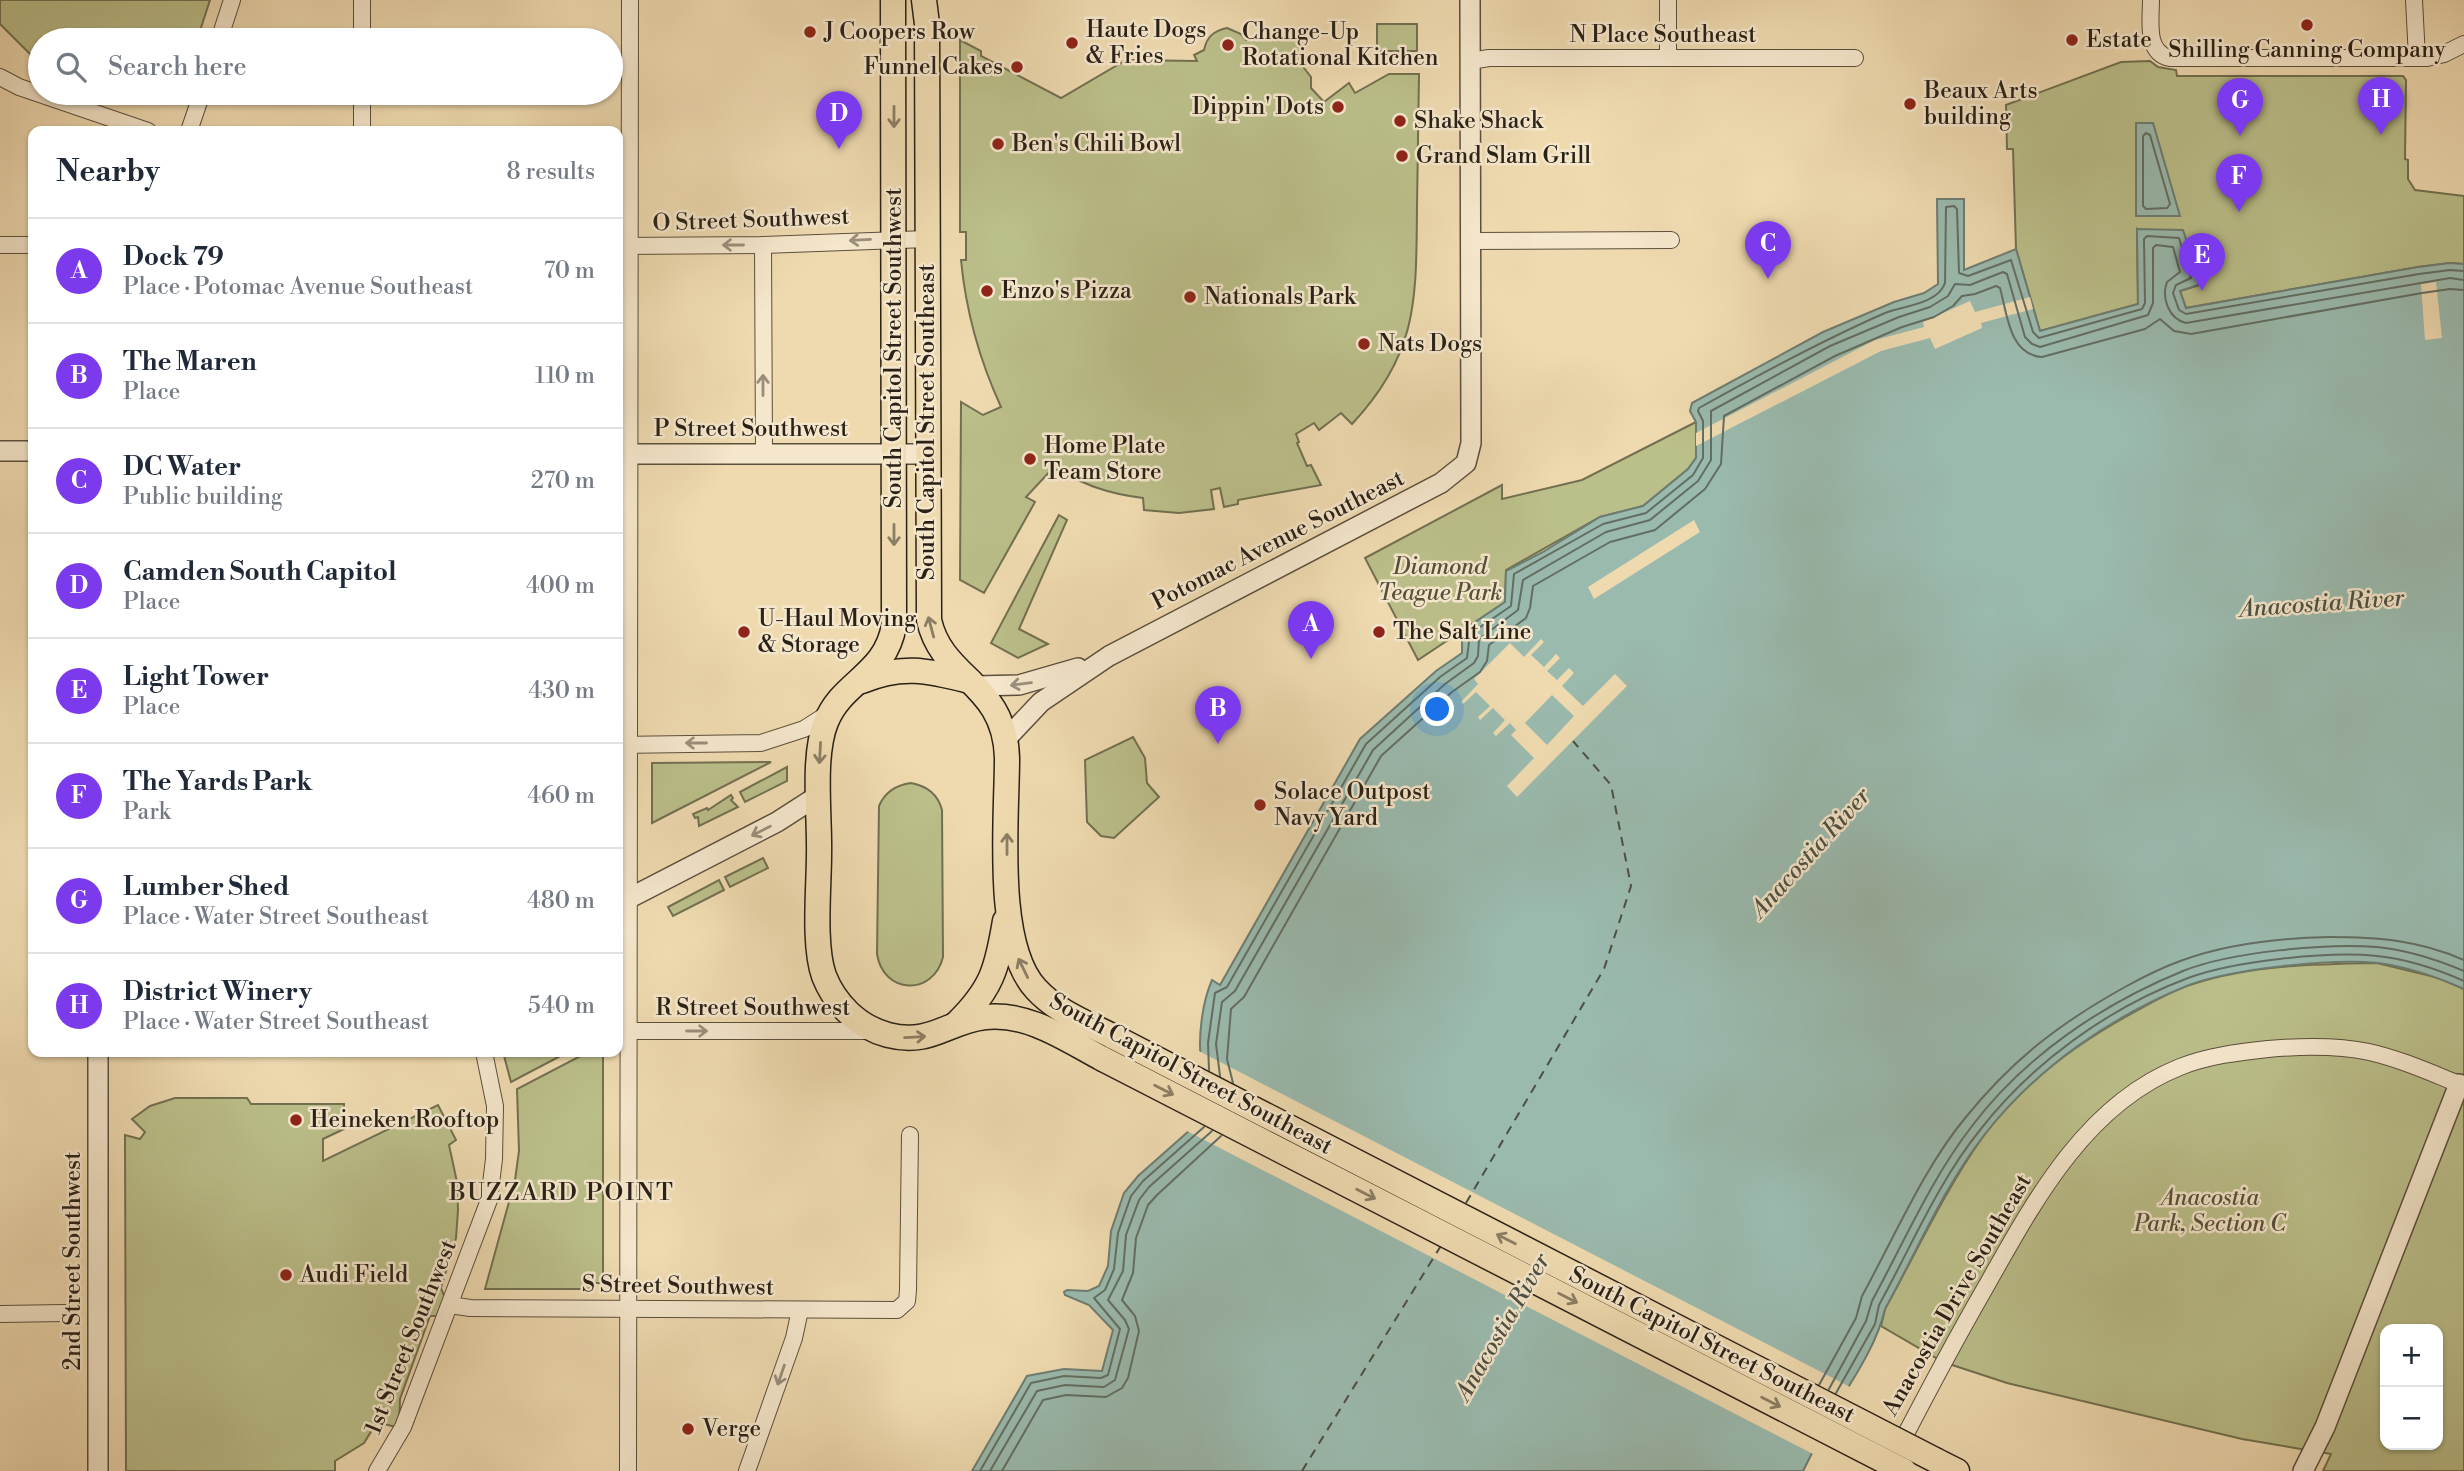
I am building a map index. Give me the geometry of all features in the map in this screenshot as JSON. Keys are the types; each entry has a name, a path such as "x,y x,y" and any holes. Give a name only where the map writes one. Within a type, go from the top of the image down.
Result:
{"main road":[{"name":"South Capitol Street Southwest","path":"893,0 893,630 877,665 842,696 831,712 821,739 821,964 828,984 840,1004 856,1019 876,1031 895,1036 917,1037 942,1032 985,1017 1022,1020 1109,1048 1904,1471"},
{"name":"South Capitol Street Southeast","path":"927,8 929,620 942,652 974,684 997,714 1006,739 1007,912 1019,962 1034,986 1056,1007 1109,1048 1947,1466"},
{"path":"856,683 911,669 974,684"},
{"path":"953,1027 978,1001 991,981 998,961 1007,912"}],"street":[{"path":"223,28 232,0"},
{"path":"362,0 362,28"},
{"path":"628,1471 629,1031 624,901 624,246 630,0"},
{"path":"1470,0 1470,241 1671,240"},
{"path":"1668,0 1668,58"},
{"path":"2151,0 2152,39 2159,54 2170,58 2417,58 2439,56 2464,44"},
{"path":"2414,0 2417,58"},
{"name":"N Place Southeast","path":"1470,61 1489,58 1855,58"},
{"path":"0,77 28,90"},
{"path":"72,105 133,126"},
{"path":"190,126 198,105"},
{"path":"362,105 362,126"},
{"name":"O Street Southwest","path":"624,246 763,245 927,239"},
{"name":"Potomac Avenue Southeast","path":"1006,739 1041,702 1109,656 1441,483 1466,463 1471,443 1470,241"},
{"path":"0,245 28,245"},
{"path":"763,245 764,454"},
{"path":"0,451 28,451"},
{"name":"P Street Southwest","path":"624,454 927,454"},
{"name":"Potomac Avenue Southeast","path":"974,684 1019,685 1041,681 1109,656"},
{"path":"624,744 761,743 804,729 831,712"},
{"path":"624,901 778,822 819,795"},
{"name":"R Street Southwest","path":"629,1031 876,1031"},
{"name":"Anacostia Drive Southeast","path":"1886,1471 1943,1362 2038,1195 2081,1140 2119,1103 2146,1084 2180,1067 2220,1056 2295,1046 2332,1047 2398,1060 2462,1085 2325,1427 2302,1471"},
{"name":"2nd Street Southwest","path":"98,1057 98,1471"},
{"name":"1st Street Southwest","path":"377,1471 403,1427 485,1214 492,1182 495,1106 485,1057"},
{"name":"S Street Southwest","path":"450,1305 470,1308 897,1310 904,1305 908,1290 910,1135"},
{"path":"747,1471 794,1338 800,1310"},
{"path":"0,1314 65,1313"}],"green space":[{"path":"0,0 210,0 201,28 28,28 28,52 0,24"},
{"path":"1377,24 1417,24 1417,51 1377,51"},
{"name":"Nationals Park","path":"1227,28 1241,34 1246,40 1302,40 1301,64 1311,77 1311,88 1324,102 1349,83 1355,93 1389,74 1419,74 1416,269 1414,297 1402,348 1374,398 1352,424 1341,413 1319,430 1314,423 1296,434 1307,466 1311,465 1321,485 1238,500 1238,504 1224,507 1220,488 1211,490 1214,509 1179,513 1144,510 1143,498 1096,488 1053,468 1026,497 1035,502 984,593 960,580 961,402 983,415 1001,407 975,335 966,299 961,260 966,260 966,232 960,232 960,40 981,51 981,56 1061,98 1126,60 1197,61 1194,55 1204,50 1209,38"},
{"path":"2150,61 2158,67 2176,70 2177,76 2403,76 2406,80 2405,159 2408,160 2408,179 2415,190 2464,196 2464,264 2418,267 2186,308 2180,291 2200,285 2137,229 2138,304 2040,331 2016,249 2013,149 2007,149 2006,105 2121,62"},
{"name":"Diamond Teague Park","path":"1696,422 1696,458 1688,469 1643,506 1600,517 1506,570 1505,602 1418,660 1365,558 1502,485 1502,499 1582,480"},
{"path":"1059,515 1067,520 1019,629 1048,644 1018,658 991,643"},
{"path":"1133,737 1145,758 1147,783 1159,797 1114,838 1101,836 1087,822 1085,760"},
{"path":"771,762 652,823 652,763"},
{"path":"787,767 787,781 745,802 740,792"},
{"path":"911,783 931,792 938,799 942,810 943,957 938,970 929,979 908,986 888,977 877,954 879,806 892,790"},
{"path":"731,795 731,800 738,807 699,826 698,817 695,818 693,814 707,808 708,810"},
{"path":"763,858 768,868 730,887 725,877"},
{"path":"719,880 724,890 673,916 668,907"},
{"name":"Anacostia Park, Section C","path":"2377,963 2439,978 2464,989 2464,1471 2323,1471 2331,1454 2242,1439 2007,1383 1943,1362 1881,1326 1885,1309 1968,1158 1997,1118 2032,1082 2114,1023 2186,986 2261,969"},
{"path":"504,1057 558,1057 511,1082"},
{"path":"578,1057 603,1057 603,1283 590,1283 590,1289 485,1289 515,1180 519,1151 517,1089"},
{"name":"Audi Field","path":"175,1098 247,1098 251,1104 344,1104 344,1129 323,1139 323,1161 438,1105 456,1140 449,1145 457,1182 456,1238 441,1288 445,1298 443,1316 430,1316 400,1399 399,1428 377,1422 364,1443 335,1461 335,1471 126,1471 125,1135 140,1139 145,1132 132,1119 150,1106"}],"water":[{"path":"2136,123 2153,123 2180,216 2136,216"},
{"name":"Anacostia River","path":"1937,199 1964,199 1964,270 2016,249 2040,331 2138,304 2137,229 2183,230 2201,284 2180,291 2186,308 2418,267 2464,264 2464,989 2422,973 2378,963 2335,962 2255,970 2189,985 2131,1012 2077,1046 2028,1087 1970,1154 1932,1219 1885,1309 1865,1360 1803,1471 972,1471 1027,1376 1064,1369 1102,1371 1113,1330 1089,1305 1065,1295 1064,1292 1088,1291 1099,1286 1108,1266 1111,1231 1124,1193 1138,1176 1199,1122 1211,1104 1202,1072 1200,1041 1203,1009 1212,980 1220,985 1360,739 1436,671 1462,653 1462,631 1505,602 1506,571 1600,517 1643,506 1688,469 1696,458 1696,422 1690,411 1692,403 1823,332 1894,302 1924,293 1938,284"}],"pier":[{"path":"2436,282 2442,338 2425,340 2421,284"},
{"path":"2030,297 2033,309 1981,323 1982,328 1935,349 1930,338 1881,351 1696,446 1696,433 1875,340 1924,327 1923,322 1970,301 1975,312"},
{"path":"1694,520 1700,532 1594,599 1588,587"},
{"path":"1541,639 1544,642 1531,655 1544,667 1556,654 1560,658 1547,671 1557,680 1569,668 1574,673 1562,686 1583,706 1615,674 1627,686 1517,797 1507,786 1534,758 1511,735 1516,730 1510,723 1496,736 1493,733 1505,720 1493,708 1480,720 1478,717 1490,706 1476,692 1463,704 1461,702 1478,684 1474,679 1510,643 1524,657","holes":["1552,695 1574,716 1547,745 1525,723"]},
{"path":"1197,1050 1852,1388 1815,1455 1185,1130 1207,1104 1200,1078"}],"ferry route":[{"path":"1466,1203 1604,969 1631,886 1611,785 1573,741"},
{"path":"1302,1471 1442,1244"}],"place":[{"name":"Shilling Canning Company","path":"2307,25"},
{"name":"J Coopers Row","path":"810,32"},
{"name":"Estate","path":"2072,40"},
{"name":"Haute Dogs & Fries","path":"1072,43"},
{"name":"Change-Up Rotational Kitchen","path":"1228,45"},
{"name":"Funnel Cakes","path":"1017,67"},
{"name":"Beaux Arts building","path":"1910,104"},
{"name":"Dippin' Dots","path":"1338,107"},
{"name":"Shake Shack","path":"1400,121"},
{"name":"District Winery","path":"2381,135"},
{"name":"Lumber Shed","path":"2240,136"},
{"name":"Ben's Chili Bowl","path":"998,144"},
{"name":"Camden South Capitol","path":"839,149"},
{"name":"Grand Slam Grill","path":"1402,156"},
{"name":"The Yards Park","path":"2239,212"},
{"name":"DC Water","path":"1768,279"},
{"name":"Enzo's Pizza","path":"987,291"},
{"name":"Light Tower","path":"2202,291"},
{"name":"Nationals Park","path":"1190,297"},
{"name":"Nats Dogs","path":"1364,344"},
{"name":"Home Plate Team Store","path":"1030,459"},
{"name":"U-Haul Moving & Storage","path":"744,632"},
{"name":"The Salt Line","path":"1379,632"},
{"name":"Dock 79","path":"1311,659"},
{"name":"The Maren","path":"1218,744"},
{"name":"Solace Outpost Navy Yard","path":"1260,805"},
{"name":"Heineken Rooftop","path":"296,1120"},
{"name":"Audi Field","path":"286,1275"},
{"name":"Verge","path":"688,1429"}],"district":[{"name":"BUZZARD POINT","path":"562,1193"}]}
